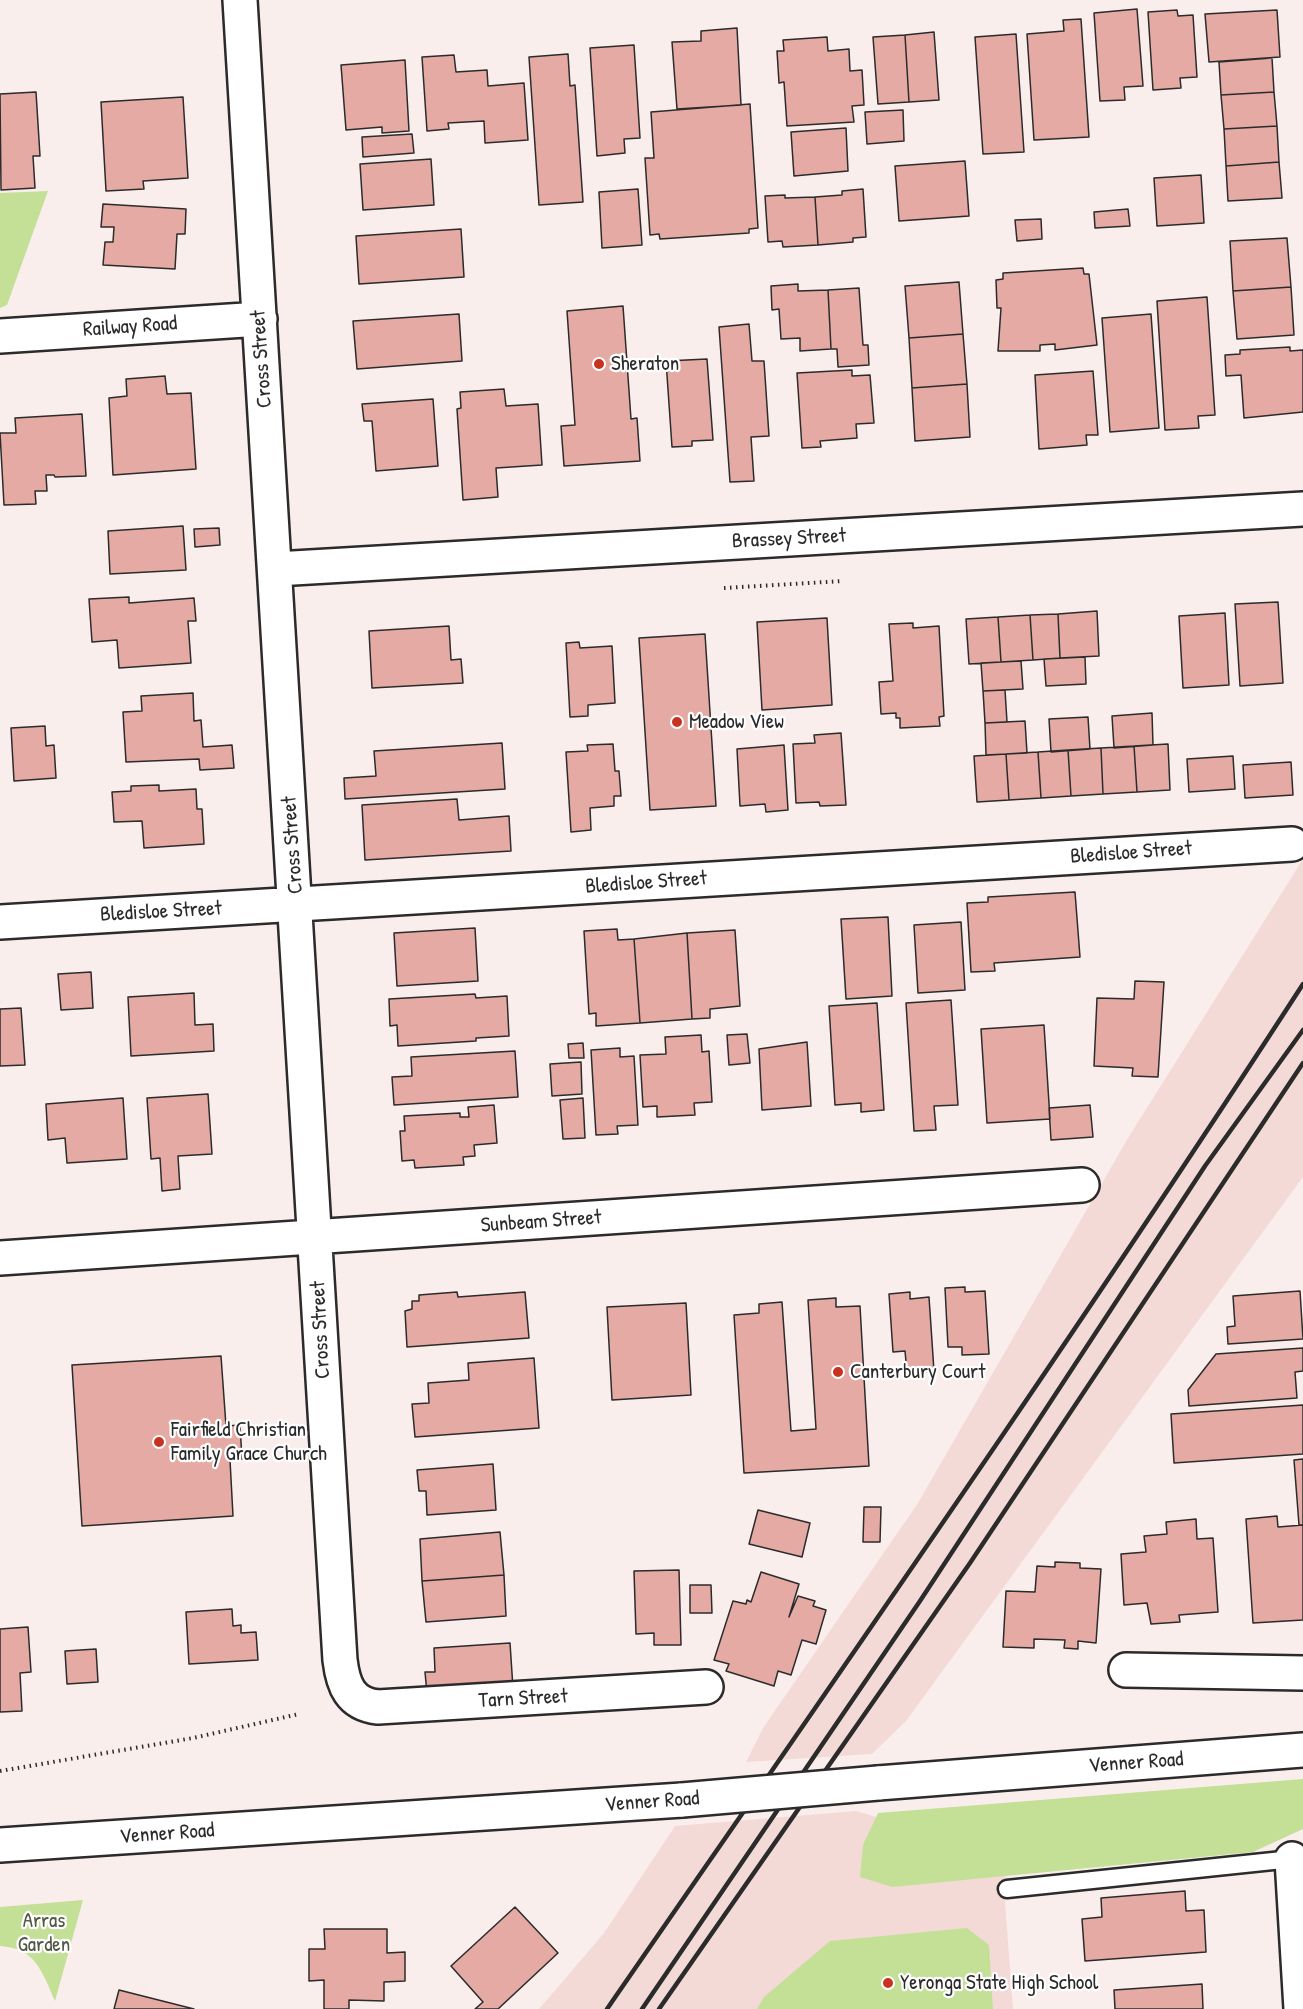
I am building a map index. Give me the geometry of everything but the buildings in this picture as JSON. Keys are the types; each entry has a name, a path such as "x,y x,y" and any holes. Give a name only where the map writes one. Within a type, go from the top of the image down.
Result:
{"street":[{"name":"Cross Street","path":"240,0 340,1660 346,1688"},
{"name":"Railway Road","path":"0,336 260,319"},
{"name":"Brassey Street","path":"276,570 1303,509"},
{"name":"Bledisloe Street","path":"0,922 1292,844"},
{"name":"Sunbeam Street","path":"0,1258 1082,1185"},
{"path":"1126,1670 1303,1673"},
{"name":"Tarn Street","path":"346,1688 359,1702 378,1707 706,1687"},
{"name":"Venner Road","path":"0,1845 682,1800 1303,1750"},
{"path":"1292,1859 1301,2009"}],"lane":[{"path":"1006,1889 1292,1859"}],"path":[{"path":"724,588 843,581"},
{"path":"0,1771 193,1738 299,1714"}],"shaded area":[{"path":"1303,859 1303,1177 906,1721 872,1754 746,1762 763,1728 918,1503 1128,1138"},
{"path":"856,1811 883,1819 996,1811 1007,1889 1005,1902 1013,2009 539,2009 604,1933 675,1826"}],"green space":[{"path":"48,191 7,305 0,308 0,193"},
{"path":"1303,1779 1303,1829 1253,1852 892,1887 860,1877 863,1845 878,1813"},
{"name":"Arras Garden","path":"83,1900 55,2001 41,1971 30,1957 22,1951 0,1946 0,1907"},
{"name":"Yeronga State High School","path":"967,1928 989,1945 993,2009 757,2009 764,1997 830,1941"}],"railway":[{"path":"607,2009 1046,1371 1303,984"},
{"path":"642,2009 920,1601 1205,1166 1303,1030"},
{"path":"659,2009 970,1563 1303,1063"}],"place":[{"name":"Sheraton","path":"599,364"},
{"name":"Meadow View","path":"677,722"},
{"name":"Canterbury Court","path":"838,1372"},
{"name":"Fairfield Christian Family Grace Church","path":"159,1442"},
{"name":"Yeronga State High School","path":"888,1983"}]}
